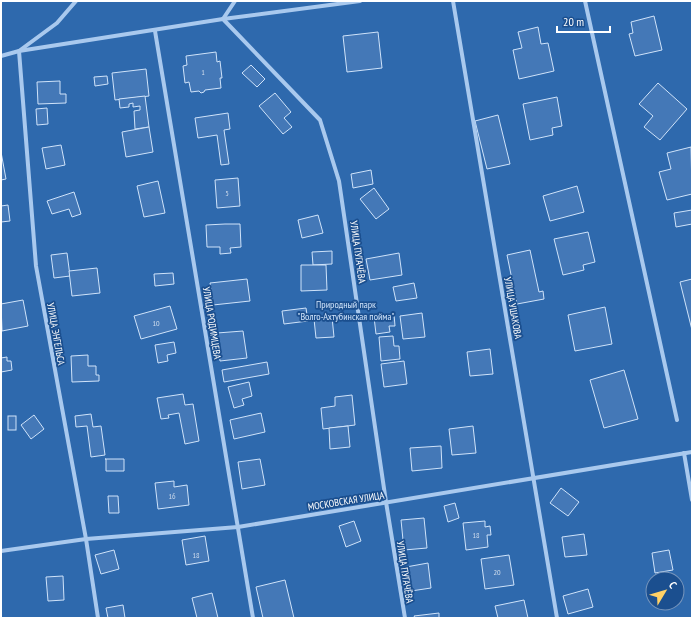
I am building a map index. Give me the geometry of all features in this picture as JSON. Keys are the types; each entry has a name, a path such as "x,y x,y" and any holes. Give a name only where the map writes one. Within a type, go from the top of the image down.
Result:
{"street":[{"path":"19,51 57,23 76,1"},
{"path":"223,19 235,1"},
{"path":"1,56 19,51 155,31 223,19 360,1"},
{"name":"УЛИЦА УШАКОВА","path":"453,1 557,618"},
{"path":"585,1 677,420"},
{"name":"УЛИЦА ПУГАЧЁВА","path":"223,19 320,120 340,181 386,502 405,618"},
{"name":"УЛИЦА РОДИМЦЕВА","path":"155,31 253,618"},
{"name":"УЛИЦА ЭНГЕЛЬСА","path":"19,51 36,266 86,539 98,618"},
{"name":"МОСКОВСКАЯ УЛИЦА","path":"1,551 86,539 238,527 692,452"},
{"path":"684,453 692,500"}],"green space":[{"name":"Природный парк \"Волго-Ахтубинская пойма\"","path":"1,1 692,1 692,618 1,618"}],"building":[{"path":"654,16 662,50 635,56 629,34 633,33 631,22"},
{"path":"538,27 541,44 548,43 554,71 519,79 513,50 522,48 518,32"},
{"path":"378,32 382,68 347,72 343,36"},
{"path":"216,52 217,62 220,61 222,78 220,78 221,88 205,90 201,93 199,91 191,92 189,82 185,83 183,66 187,65 186,56"},
{"path":"251,65 265,79 257,87 242,73"},
{"path":"146,69 149,96 115,100 112,73"},
{"path":"107,76 108,84 95,86 94,77"},
{"path":"60,81 60,94 66,94 66,103 38,104 37,82"},
{"path":"658,83 687,109 660,140 644,127 653,116 639,104"},
{"path":"275,93 291,112 284,118 292,127 283,134 259,106"},
{"path":"145,96 149,127 135,129 134,111 140,110 140,106 133,107 133,103 129,104 129,107 120,108 119,99"},
{"path":"557,97 562,126 552,128 553,135 530,140 523,104"},
{"path":"47,108 48,124 37,125 36,109"},
{"path":"228,113 230,129 224,130 229,164 221,165 217,135 198,138 195,118"},
{"path":"498,115 510,164 487,169 475,121"},
{"path":"149,127 153,152 126,157 122,132"},
{"path":"61,145 65,165 46,169 42,148"},
{"path":"691,147 692,194 667,200 659,172 671,169 667,153"},
{"path":"1,152 6,179 1,180"},
{"path":"371,170 373,184 353,188 351,174"},
{"path":"238,178 240,206 217,208 215,180"},
{"path":"158,181 165,213 144,217 137,186"},
{"path":"577,186 584,212 550,221 543,196"},
{"path":"374,188 389,209 376,219 360,199"},
{"path":"74,192 81,214 72,217 69,209 52,214 47,201"},
{"path":"8,205 10,221 1,222 1,206"},
{"path":"692,210 692,224 676,227 674,213"},
{"path":"318,215 323,233 302,238 298,220"},
{"path":"240,224 241,247 230,248 231,253 220,254 220,247 207,247 206,225"},
{"path":"588,232 595,262 583,265 584,270 563,275 554,239"},
{"path":"530,250 539,292 543,291 544,299 517,304 507,255"},
{"path":"332,251 332,264 313,265 312,252"},
{"path":"67,253 70,276 54,278 51,255"},
{"path":"399,253 402,275 370,280 366,259"},
{"path":"301,265 326,265 327,290 301,291"},
{"path":"97,268 100,293 72,296 69,271"},
{"path":"173,273 174,284 155,286 154,274"},
{"path":"247,279 250,301 213,305 210,283"},
{"path":"692,279 692,330 680,282"},
{"path":"414,283 417,298 396,301 393,287"},
{"path":"23,300 28,326 2,331 1,304"},
{"path":"170,306 177,329 141,339 134,316"},
{"path":"605,307 612,344 575,351 568,315"},
{"path":"306,308 308,321 284,324 282,311"},
{"path":"422,313 425,337 403,339 400,316"},
{"path":"394,314 395,326 389,326 390,332 376,334 374,317"},
{"path":"332,317 334,337 316,338 314,319"},
{"path":"243,331 247,358 220,361 217,333"},
{"path":"393,336 394,346 399,346 400,359 381,361 379,337"},
{"path":"174,342 176,353 167,355 168,361 158,363 155,345"},
{"path":"490,349 493,374 470,376 467,352"},
{"path":"88,355 88,366 96,366 96,375 99,375 99,381 72,382 71,356"},
{"path":"7,357 7,361 11,361 12,370 1,372 1,358"},
{"path":"404,361 407,384 384,387 381,364"},
{"path":"267,362 269,374 224,382 222,370"},
{"path":"624,370 638,419 604,428 590,380"},
{"path":"249,382 252,396 242,399 244,405 234,408 228,387"},
{"path":"183,394 185,405 193,404 199,441 185,444 179,413 168,415 169,418 161,419 157,398"},
{"path":"352,395 355,425 323,429 321,408 335,406 335,397"},
{"path":"261,413 265,432 234,439 230,420"},
{"path":"91,414 93,427 101,426 105,455 91,457 87,426 76,427 75,416"},
{"path":"34,415 44,429 31,439 21,425"},
{"path":"8,416 16,416 16,430 8,430"},
{"path":"348,426 350,447 330,449 329,428"},
{"path":"473,426 476,453 452,455 449,429"},
{"path":"441,446 442,468 412,471 410,448"},
{"path":"106,459 124,459 124,471 106,471"},
{"path":"260,459 265,485 242,489 238,462"},
{"path":"174,481 174,487 187,485 189,505 158,509 155,483"},
{"path":"561,488 579,502 568,516 550,503"},
{"path":"108,496 118,496 119,513 109,513"},
{"path":"455,503 459,518 448,522 444,506"},
{"path":"424,518 427,548 404,550 401,520"},
{"path":"354,521 361,541 346,547 339,526"},
{"path":"485,521 485,527 490,526 491,535 487,535 488,547 466,550 463,523"},
{"path":"584,534 587,555 565,557 562,537"},
{"path":"205,536 209,561 186,565 182,540"},
{"path":"114,550 119,569 101,574 95,555"},
{"path":"669,550 673,570 655,571 652,553"},
{"path":"509,555 514,585 485,589 481,559"},
{"path":"428,563 431,588 411,591 406,567"},
{"path":"63,576 64,600 48,601 46,577"},
{"path":"285,580 294,618 263,618 256,587"},
{"path":"588,589 593,607 568,614 563,596"},
{"path":"212,593 218,618 197,618 192,598"},
{"path":"524,600 528,618 498,618 495,606"},
{"path":"123,605 125,618 108,618 106,608"},
{"path":"439,613 439,618 415,618 414,616"}]}
